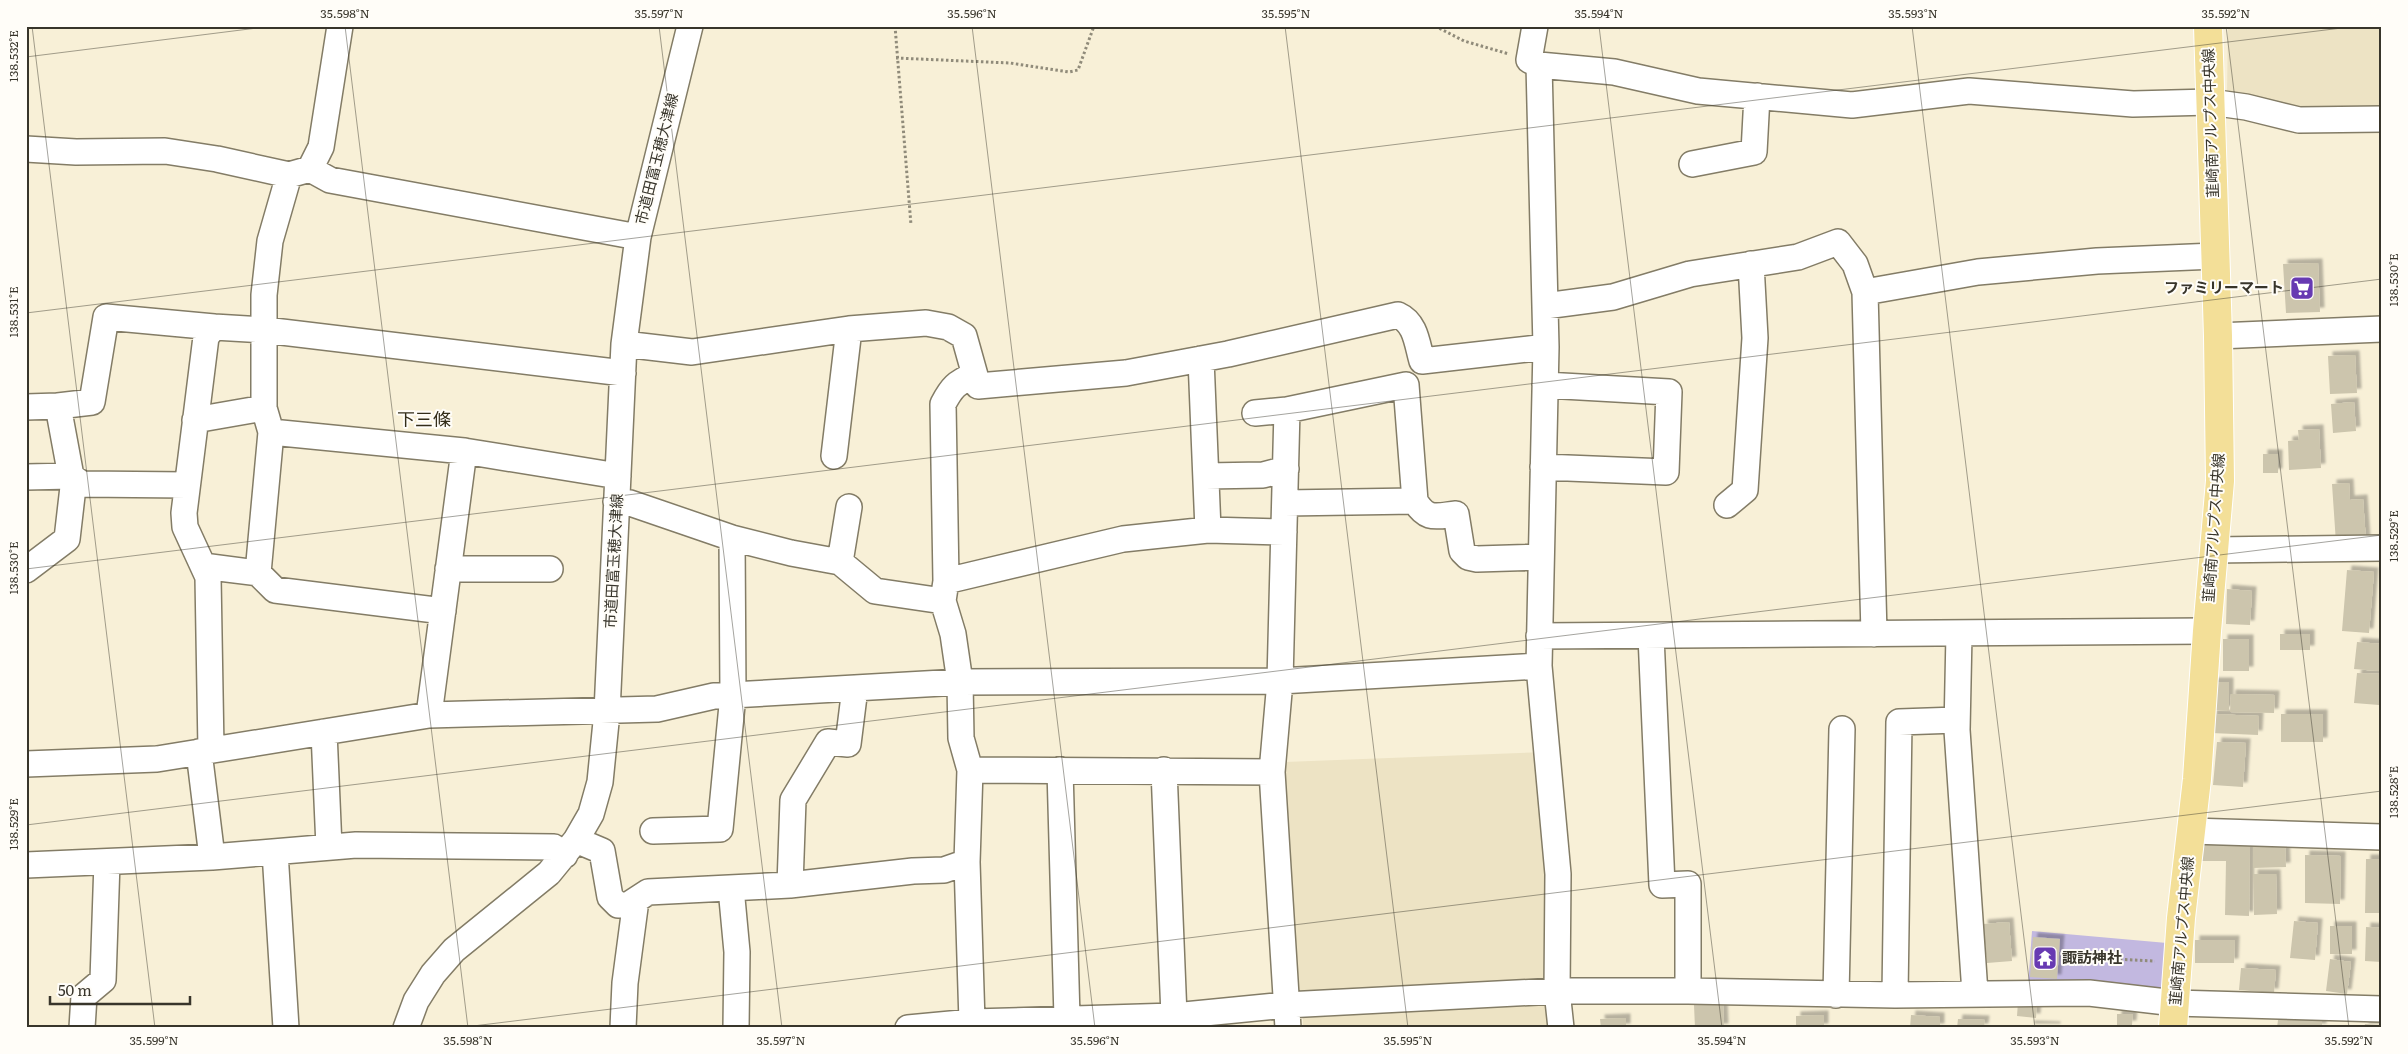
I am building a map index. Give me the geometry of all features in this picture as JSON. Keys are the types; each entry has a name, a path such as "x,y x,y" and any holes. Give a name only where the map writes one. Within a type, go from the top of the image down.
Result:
{"main road":[{"name":"韮崎南アルプス中央線","path":"2174,1015 2220,481 2218,336 2208,26"}],"street":[{"path":"258,573 268,420 264,295 270,241 300,172 321,147 340,26"},
{"name":"市道田富玉穂大津線","path":"406,1028 416,1001 433,974 454,950 525,893 571,847 591,814 600,782 607,712 624,344 638,237 690,26"},
{"path":"1535,26 1534,62 1546,347 1539,666 1558,874 1557,991 1561,1028"},
{"path":"1534,62 1614,72 1698,91 1852,105 1969,91 2133,104 2210,102 2246,107 2300,120 2382,119"},
{"path":"1692,164 1754,152 1757,96"},
{"path":"26,149 76,152 164,151 300,172 330,180 638,237"},
{"path":"1545,306 1613,297 1690,274 1798,257 1838,242 1855,264 1865,292 1874,634"},
{"path":"1865,292 1978,272 2097,261 2215,256"},
{"path":"1727,505 1745,490 1755,338 1751,264"},
{"path":"624,344 692,352 849,329 926,323 948,327 964,336 978,386 1126,373 1201,359 1398,315 1407,319 1413,330 1422,361 1546,347"},
{"path":"26,407 92,402 106,316 265,330 623,373"},
{"path":"212,857 205,752 208,577 185,527 184,513 206,337 214,327"},
{"path":"834,456 849,329"},
{"path":"2218,336 2382,329"},
{"path":"1201,359 1208,530"},
{"path":"972,1022 966,862 970,770 961,738 960,682 944,591 943,404 951,388 962,380 974,375"},
{"path":"1255,413 1287,410 1406,385 1415,501 1421,511 1430,516 1456,514 1462,551 1468,557 1477,559 1540,557"},
{"path":"1543,467 1666,472 1669,392 1545,385"},
{"path":"26,570 67,539 73,487 58,406"},
{"path":"1287,410 1280,681 1272,772 1287,1016"},
{"path":"195,420 268,420 618,476"},
{"path":"429,715 464,451"},
{"path":"1206,476 1264,475 1286,469"},
{"path":"26,477 70,476 82,484 187,485"},
{"path":"1285,503 1415,501"},
{"path":"616,502 630,503 732,538 791,553 840,562 875,591 944,591 1123,539 1208,530 1284,532"},
{"path":"840,562 849,507"},
{"path":"653,831 720,829 733,695 732,538"},
{"path":"2214,550 2382,548"},
{"path":"203,566 258,573 275,590 443,611"},
{"path":"448,569 550,569"},
{"path":"1539,636 2207,631"},
{"path":"1959,634 1957,720 1975,993"},
{"path":"1651,636 1662,885 1688,884 1688,991"},
{"path":"26,764 157,759 429,715 607,712 657,709 714,696 960,682 1280,681 1539,666"},
{"path":"790,886 793,800 828,742 848,744 855,688"},
{"path":"1895,995 1899,722 1957,720"},
{"path":"1836,995 1842,729"},
{"path":"324,732 329,847"},
{"path":"970,770 1272,772"},
{"path":"1060,770 1067,1018"},
{"path":"1164,770 1174,1016"},
{"path":"2191,831 2382,837"},
{"path":"26,865 212,857 356,845 571,847 602,851 610,897 618,905 628,905 648,892 790,886 913,871 944,870 966,862"},
{"path":"275,852 286,1028"},
{"path":"82,1028 84,996 103,980 107,862"},
{"path":"731,888 737,952 736,1028"},
{"path":"623,1028 625,983 636,900"},
{"path":"908,1028 972,1022 1016,1024 1067,1018 1174,1016 1205,1020 1287,1016 1557,991 1688,991 1836,995 2089,994 2174,1015 2382,1009"}],"path":[{"path":"895,26 896,58 911,225"},
{"path":"896,58 1010,63 1069,72 1078,70 1094,26"},
{"path":"1436,26 1464,41 1534,62"},
{"path":"2070,957 2178,962"}],"shaded area":[{"path":"2228,26 2382,26 2382,110 2305,112 2227,94"},
{"path":"1546,752 1557,980 1289,992 1285,762"},
{"path":"2032,931 2167,943 2163,993 2028,986"},
{"path":"1549,998 1552,1028 1303,1028 1303,1015"}],"building":[{"name":"ファミリーマート","path":"2318,263 2320,312 2286,313 2283,264"},
{"path":"2355,355 2357,393 2330,394 2328,356"},
{"path":"2354,402 2356,431 2333,433 2331,404"},
{"path":"2319,429 2321,468 2289,470 2288,441 2299,440 2298,430"},
{"path":"2263,454 2278,454 2278,473 2263,473"},
{"path":"2349,483 2350,500 2363,499 2366,541 2336,543 2332,484"},
{"path":"2347,570 2374,572 2369,633 2342,631"},
{"path":"2227,589 2252,591 2250,625 2226,624"},
{"path":"2280,634 2310,634 2310,650 2280,650"},
{"path":"2223,639 2249,639 2249,671 2223,671"},
{"path":"2357,642 2382,644 2379,671 2354,669"},
{"path":"2357,673 2382,674 2379,705 2354,703"},
{"path":"2211,682 2229,682 2229,711 2211,710"},
{"path":"2231,694 2275,695 2274,713 2230,712"},
{"path":"2212,714 2259,716 2258,735 2211,733"},
{"path":"2281,714 2323,714 2323,742 2281,742"},
{"path":"2217,742 2246,743 2243,787 2213,785"},
{"path":"2285,841 2286,867 2253,868 2253,843"},
{"path":"2202,843 2250,844 2249,916 2225,915 2226,861 2202,861"},
{"path":"2305,855 2341,856 2340,904 2305,903"},
{"path":"2366,859 2382,859 2382,913 2365,913"},
{"path":"2253,874 2276,874 2277,914 2254,915"},
{"path":"2294,921 2318,923 2315,960 2290,958"},
{"path":"2009,922 2012,961 1987,963 1983,924"},
{"path":"2330,926 2352,926 2352,954 2330,954"},
{"path":"2366,927 2382,928 2382,962 2365,961"},
{"name":"諏訪神社","path":"2033,937 2060,939 2057,979 2030,977"},
{"path":"2195,940 2235,940 2234,963 2195,963"},
{"path":"2330,959 2351,962 2347,994 2326,991"},
{"path":"2241,968 2276,970 2274,993 2239,990"},
{"path":"2018,1002 2037,1003 2036,1018 2017,1016"},
{"path":"1723,1003 1724,1028 1695,1028 1694,1005"},
{"path":"2117,1014 2133,1014 2132,1025 2117,1025"},
{"path":"1824,1015 1824,1028 1796,1028 1796,1016"},
{"path":"1911,1015 1940,1017 1940,1028 1910,1028"},
{"path":"1626,1018 1626,1028 1601,1028 1600,1019"},
{"path":"1958,1019 1985,1020 1984,1028 1957,1028"},
{"path":"2278,1020 2322,1020 2322,1028 2277,1028"},
{"path":"2365,1024 2382,1025 2382,1028 2364,1028"},
{"path":"2030,1025 2056,1026 2056,1028 2030,1028"}],"place":[{"name":"ファミリーマート","path":"2302,288"},
{"name":"諏訪神社","path":"2045,958"}],"district":[{"name":"下三條","path":"424,420"}]}
